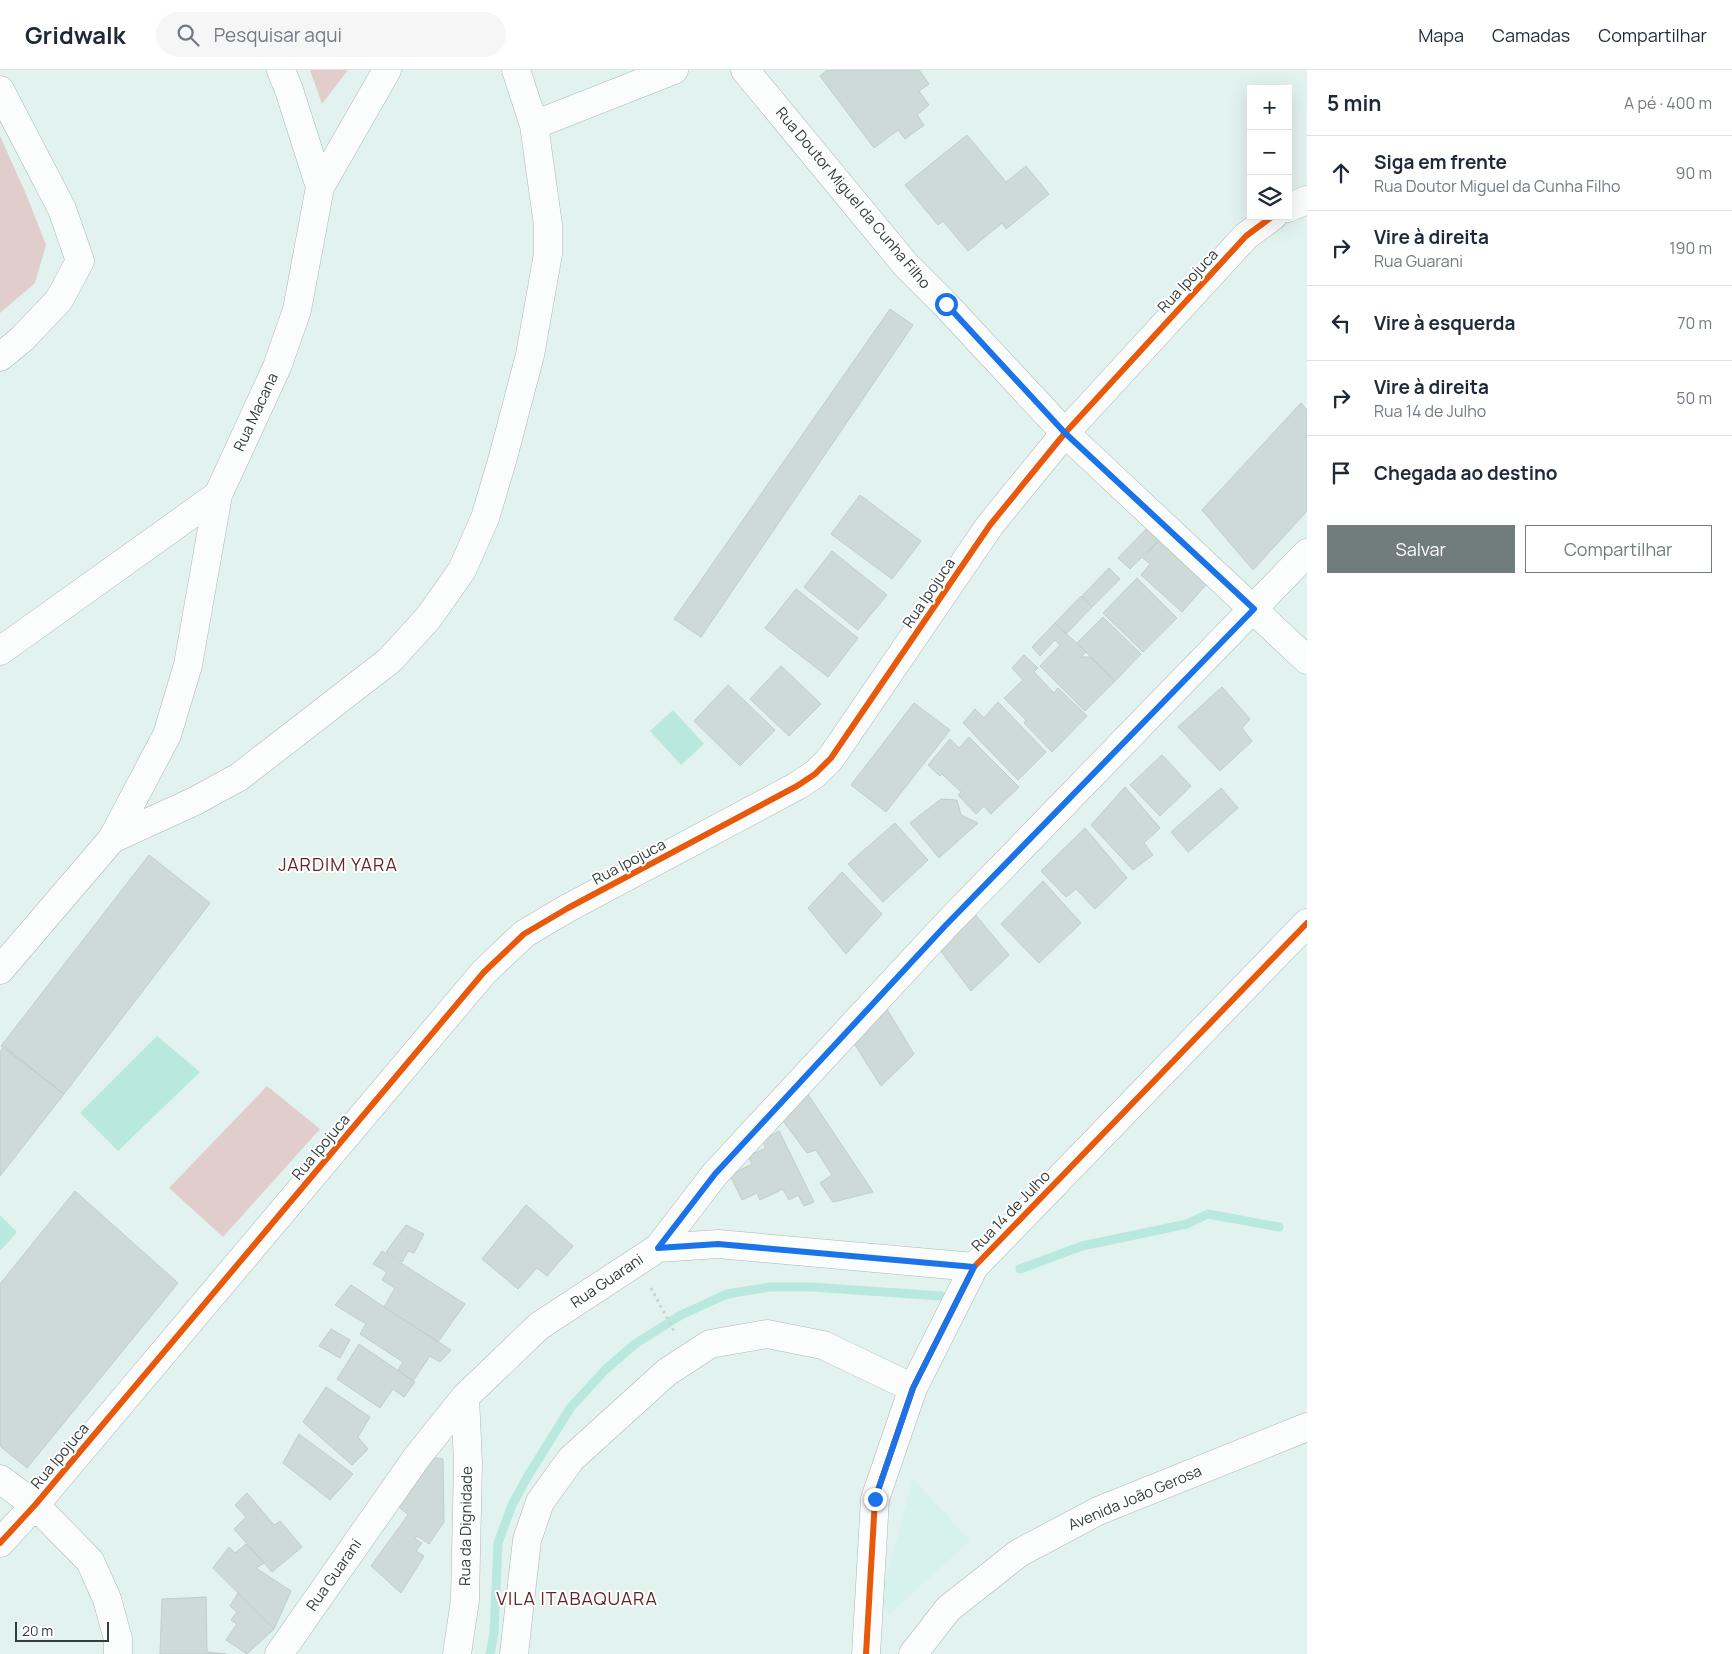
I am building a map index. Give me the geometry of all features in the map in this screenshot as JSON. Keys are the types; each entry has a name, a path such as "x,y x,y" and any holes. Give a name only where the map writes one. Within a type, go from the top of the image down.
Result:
{"street":[{"name":"Rua Macana","path":"0,651 218,495 277,367 297,310 320,187 281,70"},
{"path":"320,187 386,70"},
{"path":"112,839 195,801 239,777 390,660 429,617 462,570 485,518 502,461 530,355 546,263 548,225 534,125 516,70"},
{"path":"534,125 674,70"},
{"name":"Rua Doutor Miguel da Cunha Filho","path":"745,70 905,264 946,304 1065,433 1307,660"},
{"path":"0,90 62,209 80,261 59,300 22,339 0,358"},
{"path":"1292,206 1307,200"},
{"name":"Rua Ipojuca","path":"0,1543 35,1505 484,972 524,934 797,786 815,774 831,758 990,525 1065,433 1246,236 1268,220"},
{"path":"0,970 112,839 167,735 188,665 218,495"},
{"name":"Rua Guarani","path":"279,1654 417,1457 465,1398 539,1326 658,1248 715,1174 945,926 1307,553"},
{"name":"Rua 14 de Julho","path":"866,1654 875,1499 913,1388 974,1267 1307,923"},
{"path":"658,1248 718,1244 974,1267"},
{"path":"514,1654 527,1540 540,1502 571,1459 667,1372 710,1344 767,1334 822,1345 913,1388"},
{"name":"Rua da Dignidade","path":"458,1654 465,1600 468,1463 465,1398"},
{"name":"Avenida João Gerosa","path":"912,1654 948,1609 1019,1553 1098,1510 1307,1427"},
{"path":"0,1479 35,1505 90,1561 108,1599 118,1639 118,1654"}],"path":[{"path":"665,1313 676,1336"}],"shaded area":[{"path":"310,70 348,70 322,104"},
{"path":"0,136 46,245 35,283 0,313"},
{"path":"673,710 704,744 681,765 650,731"},
{"path":"157,1036 200,1072 118,1151 80,1113"},
{"path":"267,1086 320,1129 223,1237 169,1188"},
{"path":"0,1215 17,1232 0,1251"},
{"path":"913,1479 970,1541 889,1614 880,1602"}],"building":[{"path":"827,70 919,70 929,84 919,91 929,105 917,115 924,125 905,139 898,130 874,148 820,76"},
{"path":"967,135 1006,182 1026,166 1049,194 1006,229 1002,223 968,251 943,221 938,225 905,185"},
{"path":"890,309 913,325 701,637 674,619"},
{"path":"1301,403 1307,410 1307,511 1253,570 1202,510"},
{"path":"860,495 921,541 892,579 831,534"},
{"path":"1155,520 1167,532 1130,569 1118,558"},
{"path":"1162,537 1210,580 1182,612 1141,575 1150,564 1143,558"},
{"path":"832,551 887,595 858,630 804,587"},
{"path":"1109,568 1120,579 1092,607 1082,596"},
{"path":"1137,578 1177,618 1143,652 1103,613"},
{"path":"796,589 858,638 828,677 765,628"},
{"path":"1081,596 1092,607 1066,634 1055,623"},
{"path":"1103,617 1141,654 1115,681 1077,643"},
{"path":"1055,623 1086,652 1081,657 1090,657 1115,681 1085,711 1040,666 1060,645 1055,640 1040,656 1032,647"},
{"path":"1024,655 1038,668 1034,672 1054,693 1058,688 1087,716 1052,752 1024,723 1026,720 1004,698 1023,680 1012,668"},
{"path":"781,666 821,704 789,736 750,699"},
{"path":"728,685 775,730 740,766 694,721"},
{"path":"1222,687 1250,719 1242,728 1252,741 1220,771 1178,727"},
{"path":"998,702 1046,752 1018,780 963,723 975,709 984,718"},
{"path":"914,703 950,730 886,812 851,785"},
{"path":"969,737 1019,787 991,814 984,806 976,814 958,795 961,792 942,774 940,776 928,765 950,739 959,748"},
{"path":"1162,755 1191,786 1160,816 1130,785"},
{"path":"1125,787 1160,828 1144,843 1153,855 1133,870 1091,825"},
{"path":"1221,788 1238,808 1188,852 1171,832"},
{"path":"941,799 957,800 961,815 978,823 939,858 910,823"},
{"path":"895,823 928,860 883,902 848,864"},
{"path":"1085,828 1127,878 1095,909 1076,889 1066,897 1041,871"},
{"path":"149,855 210,903 64,1094 1,1046"},
{"path":"842,872 882,914 846,954 808,908"},
{"path":"1043,881 1081,923 1039,963 1001,924"},
{"path":"969,907 1009,955 971,991 934,942"},
{"path":"885,1006 914,1054 881,1086 852,1040"},
{"path":"4,1046 64,1094 0,1176 0,1052"},
{"path":"807,1093 873,1192 833,1202 820,1183 832,1175 816,1150 807,1153 777,1113"},
{"path":"779,1131 814,1202 804,1206 798,1195 789,1200 783,1189 760,1200 757,1193 742,1200 730,1175 752,1164 748,1156 766,1148 762,1141"},
{"path":"75,1191 178,1283 27,1468 0,1446 0,1284"},
{"path":"526,1205 573,1246 547,1276 537,1268 518,1289 482,1259"},
{"path":"406,1225 424,1234 414,1253 408,1251 402,1262 386,1252"},
{"path":"382,1251 465,1304 438,1342 384,1307 395,1288 382,1280 387,1272 373,1264"},
{"path":"351,1285 451,1350 440,1362 430,1356 413,1381 398,1370 403,1362 360,1334 366,1324 335,1305"},
{"path":"331,1329 350,1340 340,1358 319,1346"},
{"path":"359,1344 415,1382 404,1397 393,1389 380,1408 337,1379"},
{"path":"326,1387 370,1417 358,1437 368,1449 352,1465 303,1422"},
{"path":"299,1434 353,1474 330,1500 283,1463"},
{"path":"419,1455 443,1459 444,1522 429,1544 417,1536 415,1539 422,1543 416,1551 424,1556 401,1593 371,1566 408,1515 391,1500"},
{"path":"247,1493 274,1525 280,1521 302,1547 272,1572 234,1529 246,1517 235,1505"},
{"path":"246,1544 264,1563 256,1568 291,1591 274,1629 213,1568 229,1547 235,1553"},
{"path":"238,1593 274,1629 247,1654 226,1640 237,1624 231,1620 237,1612 230,1606"},
{"path":"206,1597 207,1652 226,1654 160,1654 162,1599"}],"waterway":[{"path":"1020,1269 1082,1246 1187,1224 1208,1214 1279,1227"},
{"path":"490,1654 494,1633 498,1543 512,1505 571,1407 605,1370 635,1344 681,1315 727,1294 770,1287 812,1287 941,1296"}],"cycle path":[{"path":"0,1543 35,1505 484,972 524,934 568,908 797,786 815,774 831,758 990,525 1065,433 1246,236 1268,220"},
{"path":"866,1654 875,1499 913,1388 974,1267 1307,923"}],"district":[{"name":"JARDIM YARA","path":"338,865"},
{"name":"VILA ITABAQUARA","path":"577,1599"}],"route":[{"path":"875,1499 913,1388 974,1267 718,1244 658,1248 715,1174 945,926 1254,609 1065,433 946,304"}]}
